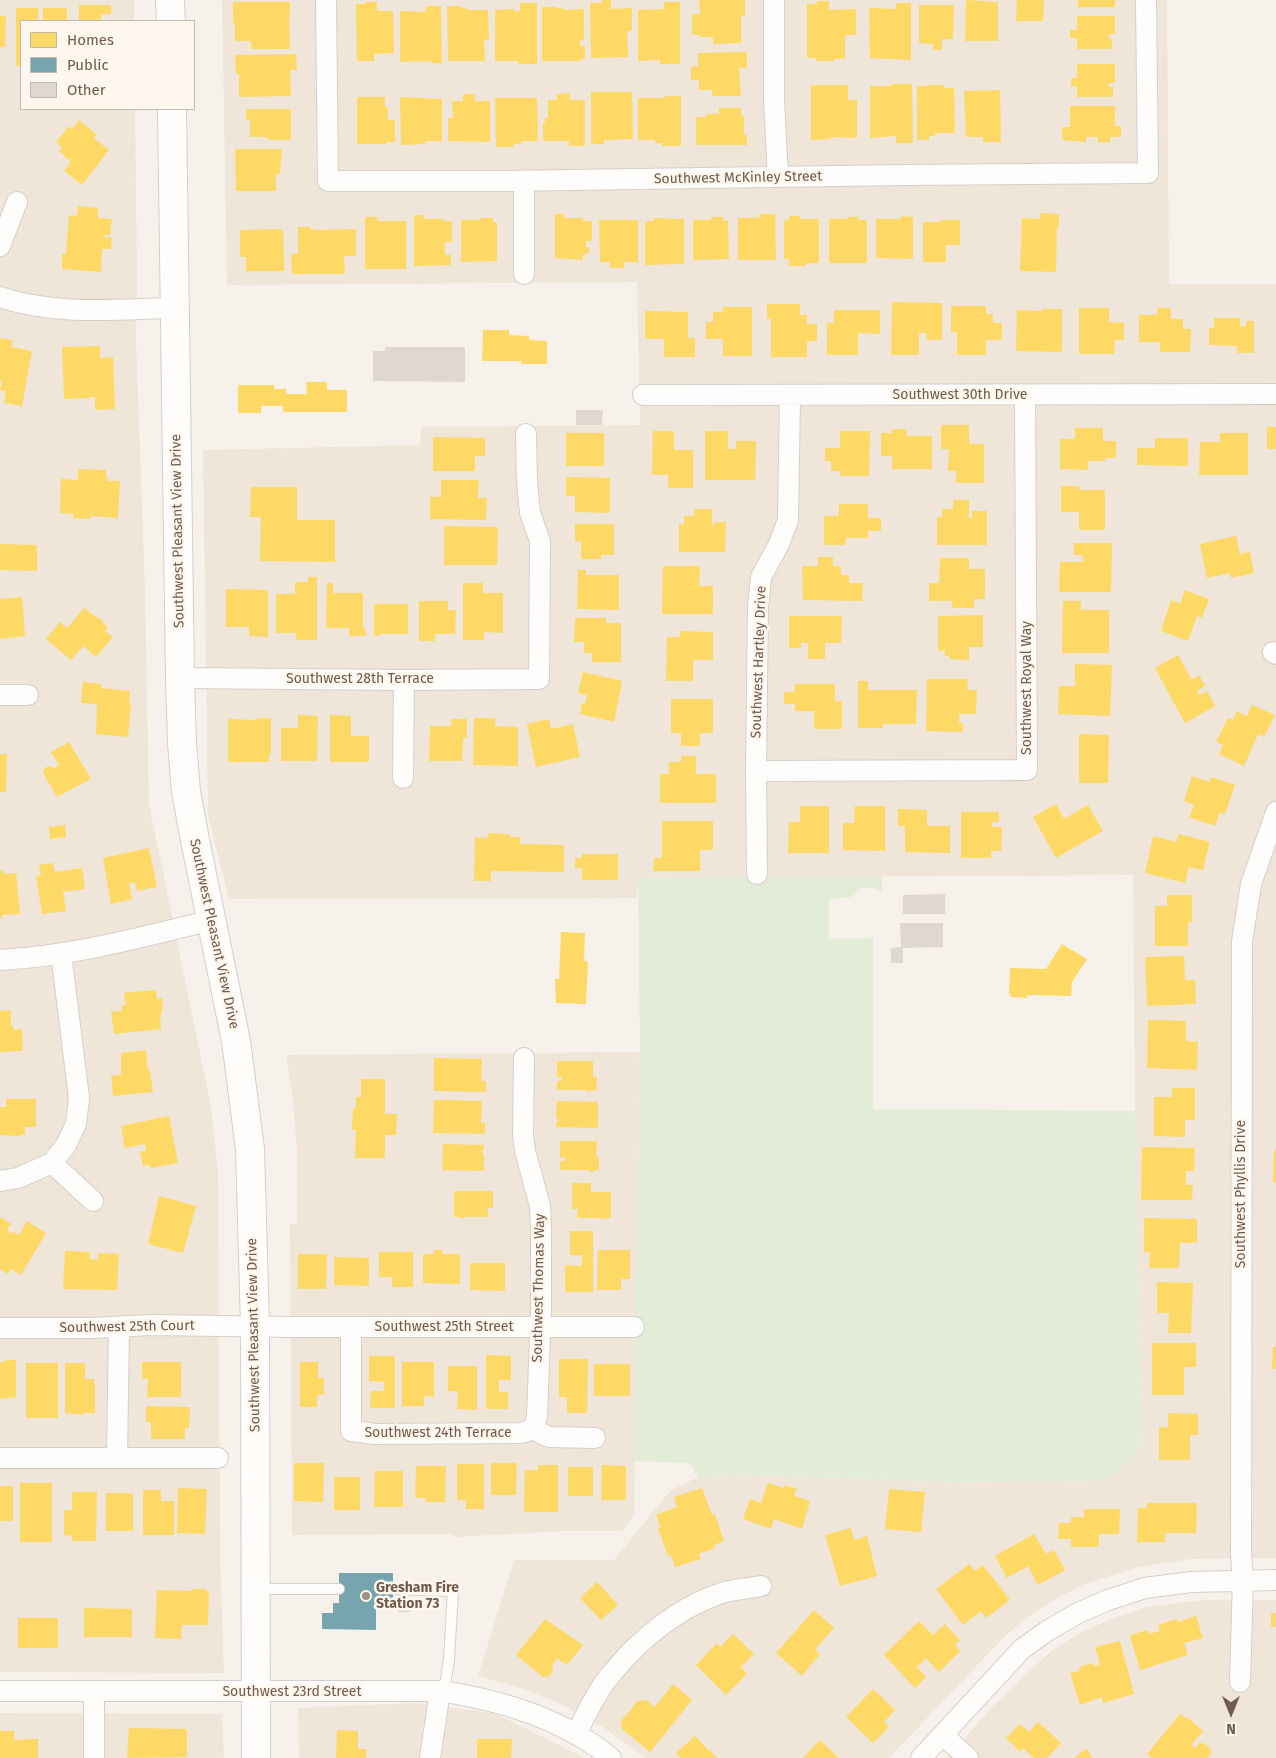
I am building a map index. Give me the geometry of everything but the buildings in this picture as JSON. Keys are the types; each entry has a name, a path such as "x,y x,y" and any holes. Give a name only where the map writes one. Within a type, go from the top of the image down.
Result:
{"main road":[{"path":"170,0 170,20"},
{"name":"Southwest Pleasant View Drive","path":"172,110 182,743 186,791 234,1033 247,1117 252,1184 255,1326 256,1758"}],"street":[{"name":"Southwest McKinley Street","path":"326,0 328,181 524,181 1148,173 1146,0"},
{"path":"774,0 774,100 778,177"},
{"path":"524,181 524,274"},
{"path":"0,246 17,202"},
{"path":"0,297 29,304 86,310 175,308"},
{"name":"Southwest 30th Drive","path":"643,395 1276,394"},
{"name":"Southwest Hartley Drive","path":"757,874 758,607 761,577 779,544 788,520 790,395"},
{"name":"Southwest Royal Way","path":"756,771 1027,770 1025,395"},
{"name":"Southwest 28th Terrace","path":"180,678 539,679 540,541 530,513 526,434"},
{"path":"402,778 404,680"},
{"path":"0,695 28,695"},
{"name":"Southwest Phyllis Drive","path":"1240,1682 1243,1580 1241,1554 1242,942 1251,884 1276,812"},
{"path":"0,960 61,953 106,945 212,920"},
{"path":"0,1181 18,1178 52,1163 66,1145 76,1124 79,1098 61,953"},
{"name":"Southwest Thomas Way","path":"524,1058 525,1151 540,1206 541,1221 537,1417 533,1429"},
{"path":"52,1163 93,1201"},
{"name":"Southwest 25th Court","path":"0,1328 152,1325 255,1326"},
{"name":"Southwest 25th Street","path":"255,1326 634,1327"},
{"path":"117,1458 119,1327"},
{"name":"Southwest 24th Terrace","path":"351,1327 351,1431 374,1434 521,1433 533,1429 549,1437 595,1438"},
{"path":"0,1458 218,1458"},
{"path":"921,1758 1022,1649 1047,1631 1078,1614 1108,1600 1145,1588 1191,1582 1276,1580"},
{"path":"576,1734 592,1702 612,1672 636,1646 681,1611 720,1593 760,1586"},
{"name":"Southwest 23rd Street","path":"0,1691 442,1692 485,1699 536,1715 576,1734 611,1758"},
{"path":"94,1692 94,1758"},
{"path":"430,1758 442,1692"},
{"path":"943,1735 968,1758"}],"lane":[{"path":"256,1589 340,1588"},
{"path":"393,1589 453,1591 449,1659 442,1692"}],"shaded area":[{"path":"0,0 134,0 134,20 20,20 20,110 135,110 136,339 145,591 149,804 210,1102 218,1170 220,1556 224,1673 0,1672"},
{"path":"222,0 1167,0 1169,284 1276,284 1276,1558 1190,1559 1135,1568 1082,1585 1032,1614 1006,1635 889,1758 645,1758 606,1729 559,1703 523,1689 478,1676 514,1560 614,1560 670,1491 698,1477 741,1475 951,1482 1094,1481 1141,1446 1133,875 638,878 637,898 229,899 208,816 203,450 420,445 421,427 640,425 637,282 227,285"},
{"path":"640,1052 634,1515 623,1531 564,1531 454,1537 454,1534 292,1535 290,1224 297,1224 297,1151 293,1101 286,1055"},
{"path":"1202,1600 1276,1600 1276,1758 947,1758 992,1707 1054,1649 1084,1631 1147,1607"},
{"path":"414,1703 494,1713 585,1758 299,1758 298,1708"},
{"path":"0,1713 222,1714 224,1758 0,1758"}],"green space":[{"path":"882,877 882,892 873,888 861,888 852,897 829,899 829,939 873,938 873,1109 1135,1111 1141,1446 1118,1472 1094,1481 951,1482 741,1475 698,1477 690,1463 633,1461 640,1052 638,878"}],"place":[{"name":"Gresham Fire Station 73","path":"366,1596"}]}
